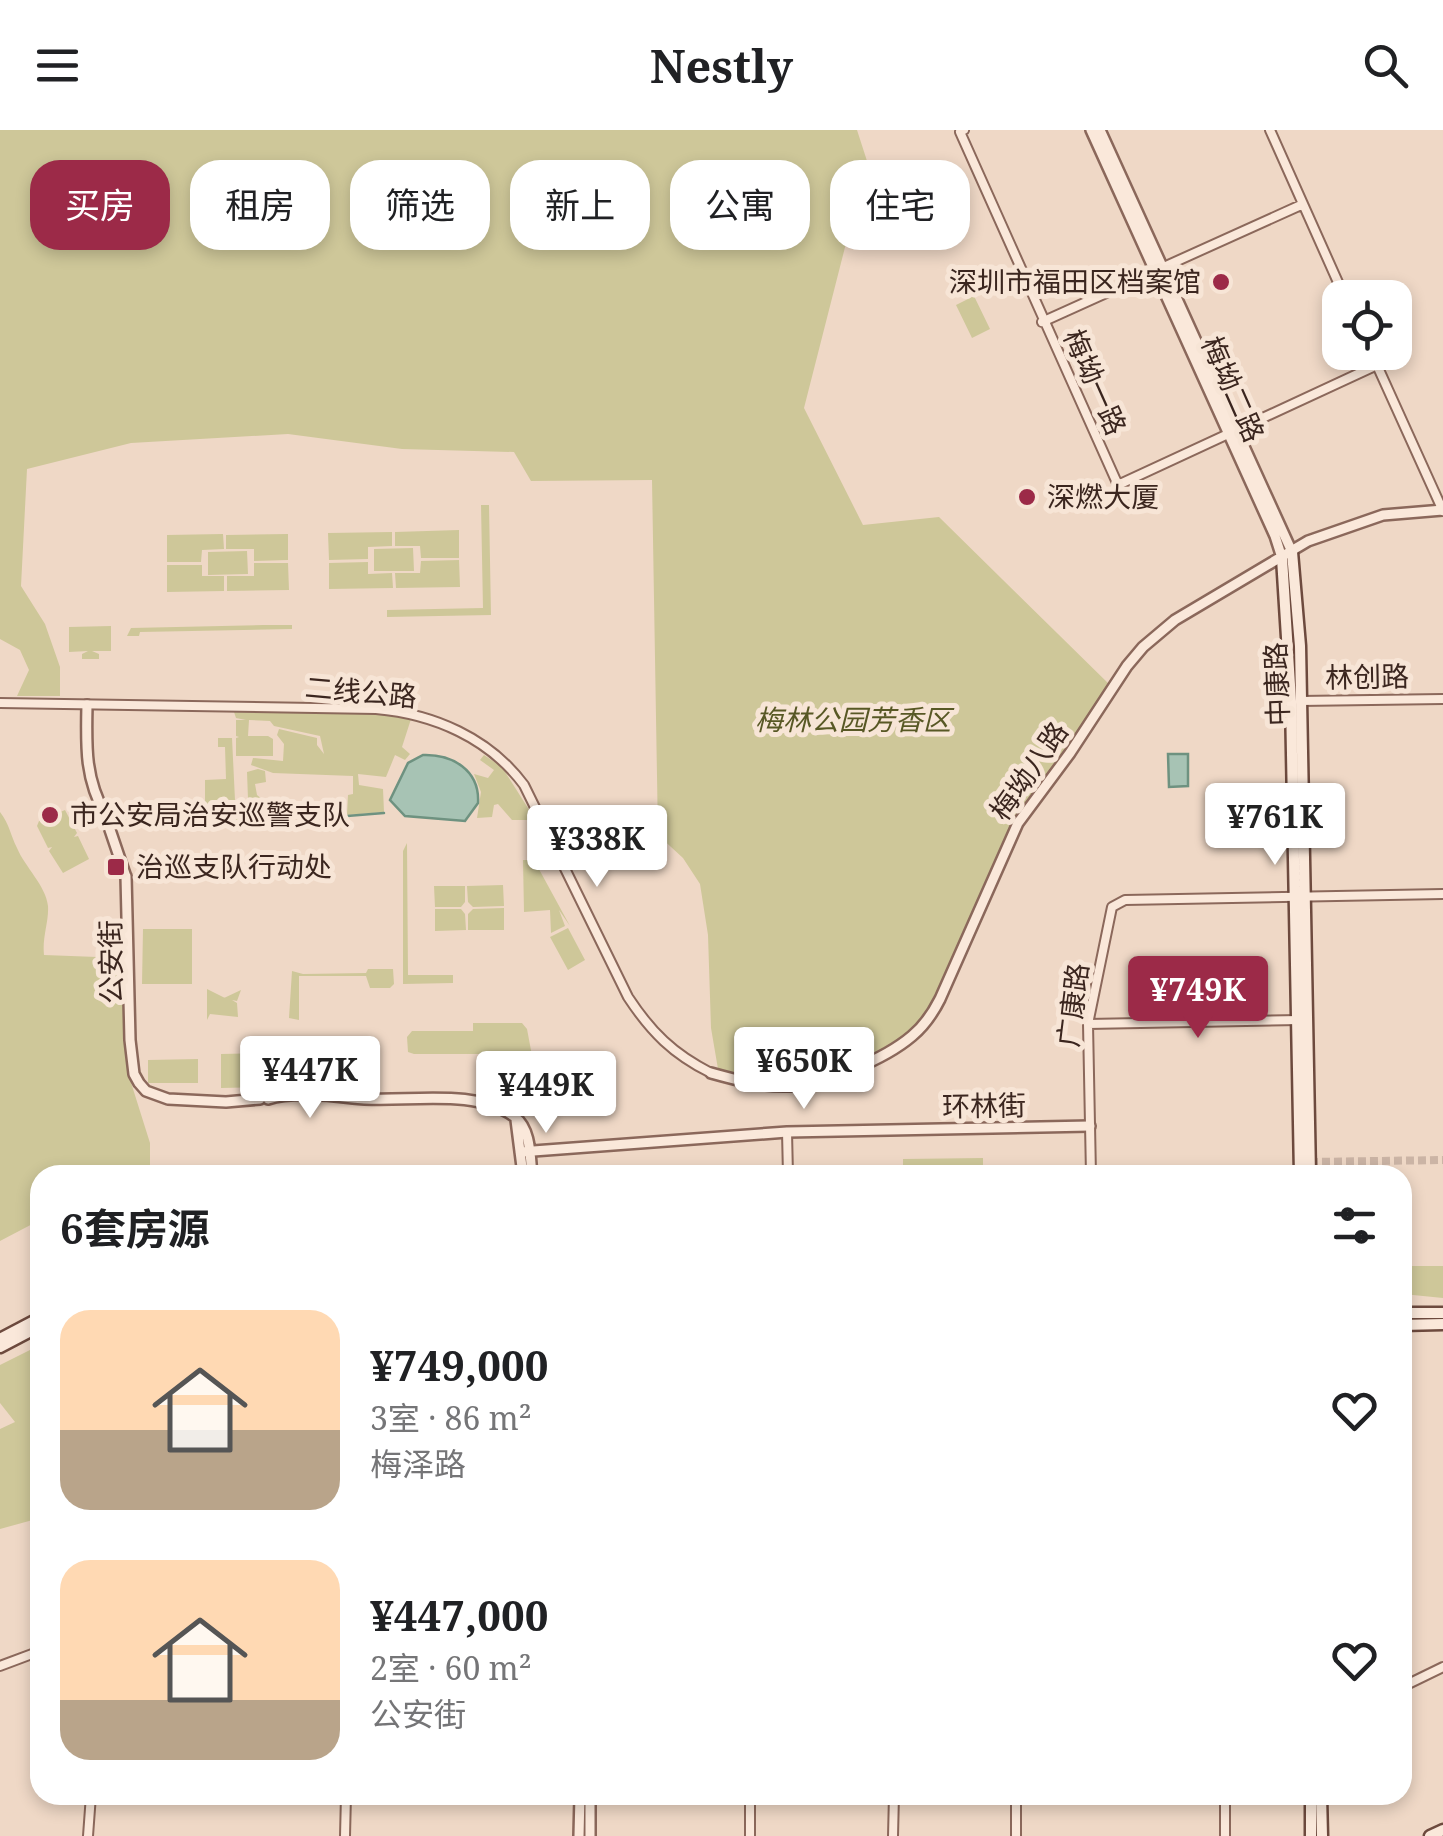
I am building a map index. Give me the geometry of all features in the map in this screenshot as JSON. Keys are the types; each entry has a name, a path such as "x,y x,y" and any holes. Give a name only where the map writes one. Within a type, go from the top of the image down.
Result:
{"main road":[{"name":"中康路","path":"1287,555 1296,701 1302,1020 1300,1165"},
{"name":"中康路","path":"1302,1020 1309,1165"},
{"path":"1412,1312 1443,1312"},
{"path":"1412,1324 1443,1324"},
{"path":"0,1339 30,1326"},
{"path":"0,1347 30,1328"},
{"path":"1310,1805 1311,1836"},
{"path":"1321,1805 1322,1836"},
{"path":"1430,1836 1443,1830"}],"street":[{"name":"梅坳二路","path":"1091,130 1159,268"},
{"name":"梅坳二路","path":"1100,130 1287,555"},
{"path":"1270,130 1337,280"},
{"name":"梅坳一路","path":"962,131 1042,322 1118,486 1233,431"},
{"path":"1042,322 1301,204"},
{"path":"1233,431 1368,370"},
{"path":"1379,370 1443,510"},
{"name":"梅坳八路","path":"711,1072 763,1084 812,1083 853,1068 917,1032 940,998 1018,823 1127,666 1175,620 1314,539 1365,520 1443,510"},
{"name":"林创路","path":"1296,701 1443,699"},
{"name":"二线公路","path":"0,703 396,711 433,722 486,746 512,770 532,800 641,1017 673,1052 711,1072"},
{"name":"公安街","path":"87,705 86,743 94,782 130,883 134,922 132,1048 134,1074 146,1091 168,1099 256,1102 452,1099 496,1107 516,1118 524,1152"},
{"path":"1300,899 1443,894"},
{"name":"广康路","path":"1091,1165 1088,1024 1110,912 1118,903 1300,899"},
{"path":"1088,1024 1302,1020"},
{"name":"环林街","path":"524,1152 787,1132 1090,1126"},
{"path":"787,1132 788,1165"},
{"path":"523,1165 524,1152"},
{"path":"524,1152 529,1165"},
{"path":"0,1666 30,1655"},
{"path":"1412,1682 1443,1667"},
{"path":"88,1836 90,1805"},
{"path":"345,1836 346,1805"},
{"path":"580,1805 580,1836"},
{"path":"590,1805 590,1836"},
{"path":"750,1805 750,1836"},
{"path":"893,1836 894,1805"},
{"path":"1012,1805 1016,1836"},
{"path":"1226,1805 1226,1836"}],"green space":[{"name":"梅林公园芳香区","path":"0,130 857,130 867,160 830,160 830,250 844,250 804,408 863,525 939,517 1112,687 1025,812 954,968 917,1032 853,1068 800,1085 730,1078 718,1069 711,1028 708,935 700,884 683,858 658,835 652,480 531,481 514,452 402,449 288,434 131,443 27,469 21,586 45,624 60,667 60,696 17,696 29,670 20,650 0,639"},
{"path":"974,296 990,329 972,338 956,305"},
{"path":"481,505 489,505 491,615 387,617 387,610 483,608"},
{"path":"459,530 459,558 421,558 420,546 395,546 395,532"},
{"path":"392,532 392,546 368,547 368,559 329,560 328,533"},
{"path":"223,534 224,549 202,550 201,562 167,562 167,535"},
{"path":"288,534 288,560 254,561 254,549 226,549 226,535"},
{"path":"413,548 414,571 374,571 374,549"},
{"path":"247,551 248,574 208,575 208,552"},
{"path":"459,560 460,587 396,588 395,573 420,573 421,561"},
{"path":"368,562 368,574 392,573 393,588 329,589 329,563"},
{"path":"254,563 288,563 289,590 227,591 227,576 254,576"},
{"path":"167,565 202,565 202,576 224,576 224,591 167,592"},
{"path":"292,625 292,629 140,632 139,636 127,636 131,628"},
{"path":"111,626 111,651 92,651 99,654 99,659 82,659 88,651 69,652 69,627"},
{"path":"234,712 397,714 411,719 402,747 410,754 405,760 395,755 386,777 358,774 359,785 383,789 384,812 347,815 353,776 273,773 251,765 253,758 283,761 284,744 277,735 279,729 317,738 324,754 320,736 274,726 270,721 249,720 248,736 273,739 273,756 236,756 236,720 246,720 236,718"},
{"path":"218,738 232,738 235,800 248,799 247,772 265,771 266,782 255,784 257,795 270,801 271,818 236,822 155,821 148,806 159,816 226,815 205,813 205,780 226,779 225,747 218,747"},
{"path":"484,755 502,767 533,816 512,820 498,804 494,805 492,817 477,818 481,792 474,774 488,778 494,770 480,760"},
{"path":"65,810 77,833 74,837 78,836 89,859 63,873 37,826 39,821"},
{"path":"0,812 46,899 44,955 124,958 128,1073 150,1143 150,1165 30,1165 30,1225 0,1241"},
{"path":"407,843 408,975 453,975 453,983 403,984 403,851"},
{"path":"523,860 534,860 570,926 559,910 565,926 551,933 550,910 524,912"},
{"path":"503,885 504,906 473,907 468,902 467,886"},
{"path":"434,886 465,886 465,902 461,907 435,907"},
{"path":"504,908 504,930 468,930 468,914 473,909"},
{"path":"435,909 461,909 466,930 435,931"},
{"path":"568,928 585,960 568,970 550,937"},
{"path":"143,929 192,929 192,984 142,984"},
{"path":"368,969 393,969 394,984 390,988 370,988 366,976 299,976 299,1020 289,1018 292,971 366,973"},
{"path":"207,989 225,998 241,990 237,1001 232,1000 237,1003 238,1017 210,1014 207,1020"},
{"path":"473,1023 522,1023 527,1029 533,1061 504,1054 408,1052 407,1037 412,1031 473,1031"},
{"path":"271,1053 271,1087 221,1088 221,1054"},
{"path":"198,1059 198,1083 148,1083 148,1060"},
{"path":"983,1158 983,1165 903,1165 903,1159"},
{"path":"1412,1266 1443,1266 1443,1298 1412,1295"},
{"path":"30,1350 30,1521 0,1529 0,1429 15,1422 0,1403 0,1365"}],"shaded area":[{"path":"1168,754 1188,754 1188,786 1169,787"},
{"path":"423,755 444,757 469,773 478,803 465,821 405,816 390,800 408,763"}],"waterway":[{"path":"347,816 384,813"}],"tunnel":[{"path":"1310,1162 1443,1160"}],"place":[{"name":"深圳市福田区档案馆","path":"1221,282"},
{"name":"深燃大厦","path":"1027,497"},
{"name":"市公安局治安巡警支队","path":"50,815"},
{"name":"治巡支队行动处","path":"116,867"}]}
